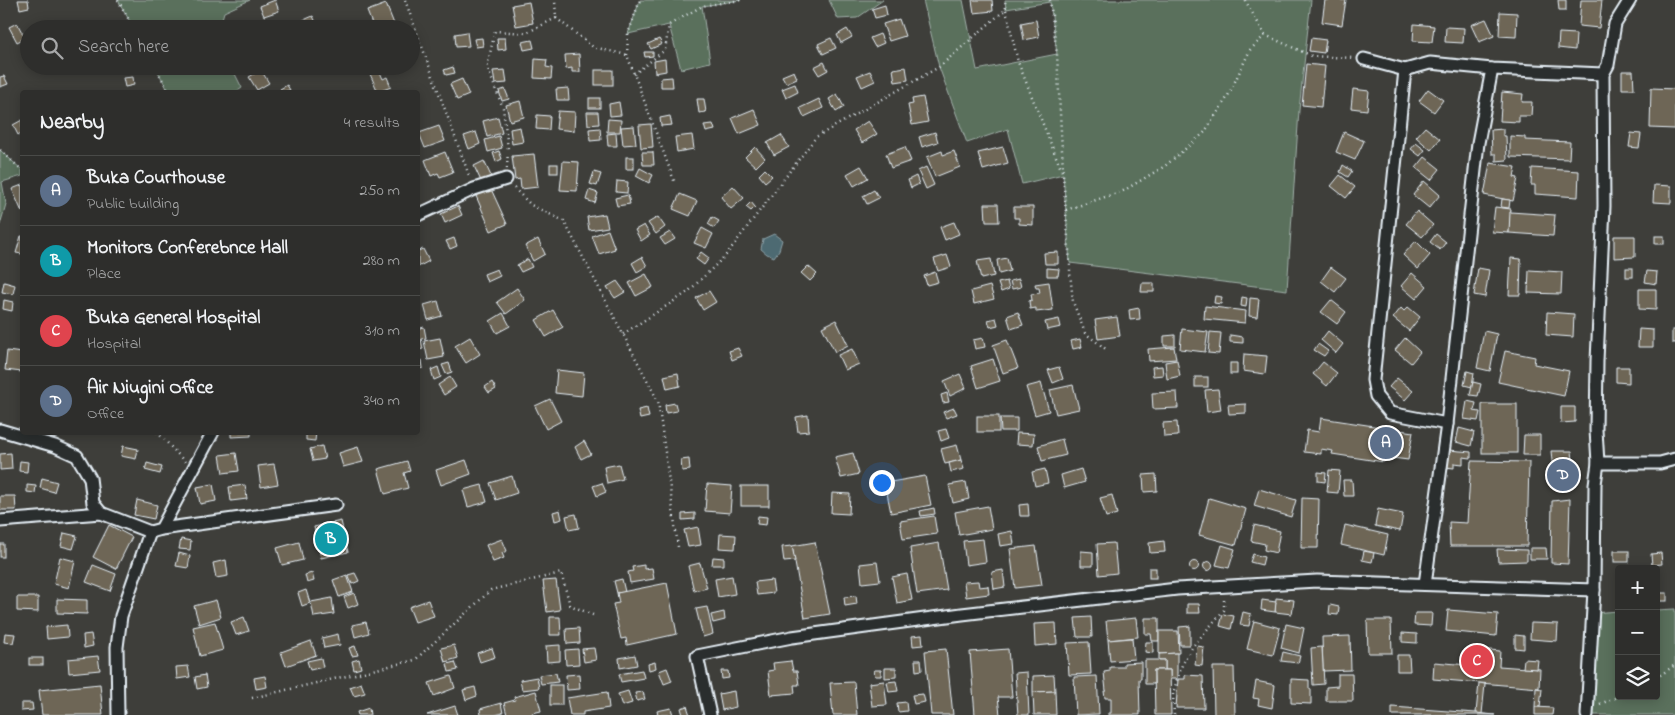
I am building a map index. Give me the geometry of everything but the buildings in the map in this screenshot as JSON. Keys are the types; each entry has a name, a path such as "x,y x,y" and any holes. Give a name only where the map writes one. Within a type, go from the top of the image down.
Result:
{"street":[{"path":"1587,712 1594,590 1598,463 1596,380 1604,206 1603,74 1608,65 1615,24 1630,0"},
{"path":"1364,59 1405,70 1430,64 1603,74"},
{"path":"1425,584 1447,424 1478,143 1492,69"},
{"path":"1405,70 1373,380 1376,396 1390,413 1447,424"},
{"path":"420,214 474,189 506,179"},
{"path":"0,430 55,446 77,456 90,478 93,503 100,513"},
{"path":"118,715 117,647 121,616 156,530 211,435"},
{"path":"1598,463 1660,463 1675,459"},
{"path":"0,520 100,513 156,530 336,505"},
{"path":"710,715 698,656 792,637 962,614 1177,589 1224,586 1317,581 1594,590"}],"path":[{"path":"118,0 129,20"},
{"path":"405,0 412,20"},
{"path":"555,0 556,18 592,47 627,56"},
{"path":"640,0 628,34 627,56 675,183"},
{"path":"634,74 665,50 669,25 702,6 741,0"},
{"path":"1005,0 1018,62 1063,174"},
{"path":"1050,0 1057,54 1063,174 1074,302 1085,333 1107,350"},
{"path":"1245,0 1265,35 1312,56 1364,59"},
{"path":"623,335 688,292 726,255 816,137 939,67 1006,9"},
{"path":"556,18 526,33 495,31 487,67 503,108 508,149 506,179 531,205 564,221 658,401 678,547"},
{"path":"1066,210 1123,191 1165,166 1204,133 1227,98 1250,50 1265,35"},
{"path":"420,41 474,189"},
{"path":"160,75 168,90"},
{"path":"0,150 20,168"},
{"path":"160,435 192,469"},
{"path":"252,698 415,660 491,590 562,573 570,605 593,615"},
{"path":"1174,715 1173,693 1182,665 1193,646 1224,610 1224,586"},
{"path":"1660,675 1675,665"},
{"path":"1587,712 1615,698"}],"green space":[{"path":"118,0 250,0 224,12 222,20 129,20"},
{"path":"640,0 741,0 702,6 710,62 681,69 669,25 628,34"},
{"path":"829,0 883,0 857,18 838,19"},
{"path":"923,0 963,0 977,70 1057,54 1050,2 1006,9 1005,0 1311,0 1299,110 1287,290 1070,263 1063,174 1022,184 1008,129 967,143 939,67"},
{"path":"160,75 236,75 242,88 239,90 168,90"},
{"path":"0,150 20,168 20,177 2,182 6,204 0,225"},
{"path":"1675,609 1675,715 1587,715 1593,613 1615,611 1615,700 1660,700 1660,610"}],"water":[{"path":"774,234 782,240 779,250 774,257 761,249 763,239"}],"place":[{"name":"Buka Courthouse","path":"1386,443"},
{"name":"Air Niugini Office","path":"1563,475"},
{"name":"Monitors Conferebnce Hall","path":"331,539"},
{"name":"Buka General Hospital","path":"1477,661"}]}
